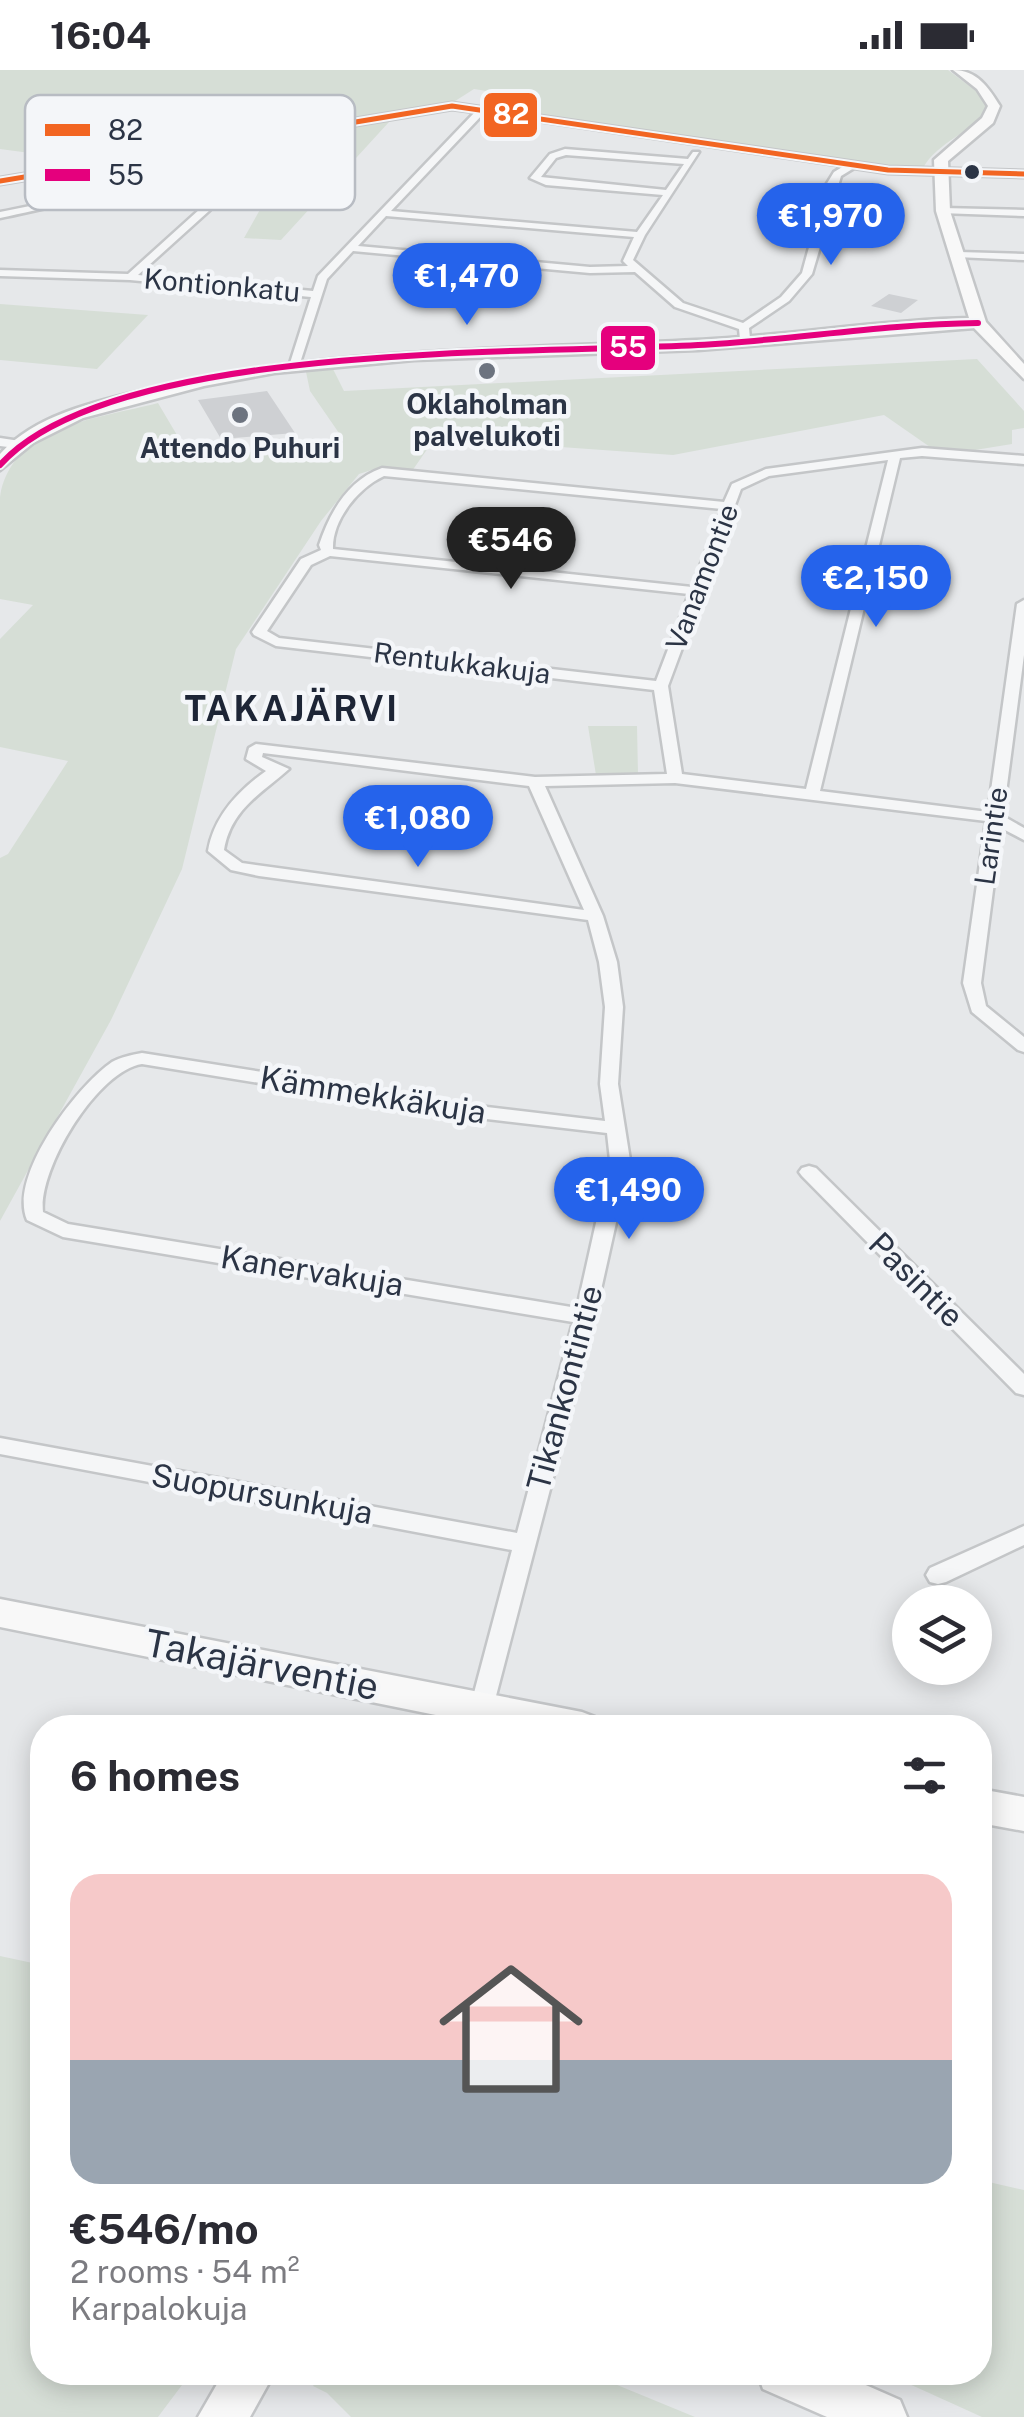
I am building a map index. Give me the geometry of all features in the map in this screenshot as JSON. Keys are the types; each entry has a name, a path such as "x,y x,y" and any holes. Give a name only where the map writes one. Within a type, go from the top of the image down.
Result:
{"street":[{"path":"959,70 982,87 994,106 980,128 950,149 938,172 943,212 978,324 1024,374"},
{"path":"355,121 455,106 854,164 938,172 1024,174"},
{"path":"295,363 322,278 482,110"},
{"path":"707,140 628,258 634,270 686,309 745,334"},
{"path":"668,193 546,182 535,176 553,156 565,152 691,162"},
{"path":"745,334 785,300 807,274 831,184 837,174 854,164"},
{"path":"0,182 25,178"},
{"name":"Kontionkatu","path":"0,215 30,210"},
{"name":"Kontionkatu","path":"130,276 204,210"},
{"path":"943,212 1024,214"},
{"path":"384,213 640,235"},
{"path":"350,248 634,270"},
{"path":"959,255 1024,257"},
{"name":"Kontionkatu","path":"0,274 130,276 314,294"},
{"path":"0,466 8,443 102,406 295,363 410,353 978,324"},
{"name":"Vanamontie","path":"676,778 660,686 736,487 753,476 896,456 954,452 1024,460"},
{"path":"812,794 896,456"},
{"path":"695,591 328,552 325,545 332,522 366,480 382,472 730,506"},
{"name":"Rentukkakuja","path":"328,552 304,565 261,627 264,638 660,686"},
{"name":"Larintie","path":"1024,604 972,993 985,1015 1024,1046"},
{"path":"277,772 254,759 256,748 535,782 676,778 993,817 1024,835"},
{"path":"306,754 253,787 219,833 216,851 230,863 282,875 595,916"},
{"name":"Tikankontintie","path":"480,1715 586,1316 620,1160 609,1084 613,985 595,916 535,782"},
{"name":"Kämmekkäkuja","path":"39,1221 30,1203 46,1161 88,1094 114,1069 132,1060 176,1062 416,1102 614,1128"},
{"name":"Pasintie","path":"809,1172 1024,1387"},
{"name":"Kanervakuja","path":"39,1221 63,1230 586,1316"},
{"name":"Suopursunkuja","path":"0,1446 523,1543"},
{"path":"938,1576 1024,1536"},
{"name":"Takajärventie","path":"0,1614 465,1715"},
{"path":"992,1808 1024,1814"},
{"path":"222,2417 243,2385"},
{"path":"810,2385 883,2417"}],"shaded area":[{"path":"0,70 948,70 984,97 987,109 937,151 923,168 912,169 504,110 525,97 474,89 452,103 400,110 355,159 355,95 25,95 25,152 0,149"},
{"path":"260,210 308,210 281,240 244,238"},
{"path":"0,304 148,315 97,369 0,360"},
{"path":"977,359 1024,411 1024,428 1012,430 1012,444 975,450 930,447 884,415 673,455 435,438 412,471 381,467 359,474 321,521 236,649 182,869 111,1020 0,1221 0,858 8,854 68,761 0,747 0,639 33,605 0,599 0,497 8,473 21,454 40,440 86,420 158,403 187,452 264,452 321,442 341,436 310,391 305,367 330,363 344,391"},
{"path":"588,726 637,726 638,774 596,775"},
{"path":"0,1956 30,1962 30,2385 182,2385 158,2417 0,2417"},
{"path":"992,2183 1024,2190 1024,2417 982,2417 911,2385 992,2385"},
{"path":"617,2385 695,2417 351,2417 327,2393 313,2386"}],"building":[{"path":"889,294 918,300 901,313 871,306"},
{"name":"Attendo Puhuri","path":"267,391 295,433 221,439 198,400"}],"transit line":[{"name":"82","path":"355,122 452,106 888,170 1024,174"},
{"name":"82","path":"0,181 25,177"},
{"name":"55","path":"0,465 27,439 77,415 132,398 274,368 414,355 698,345 908,325 978,323"}],"place":[{"name":"Oklaholman palvelukoti","path":"487,371"},
{"name":"Attendo Puhuri","path":"240,415"}],"district":[{"name":"TAKAJÄRVI","path":"292,709"}]}
